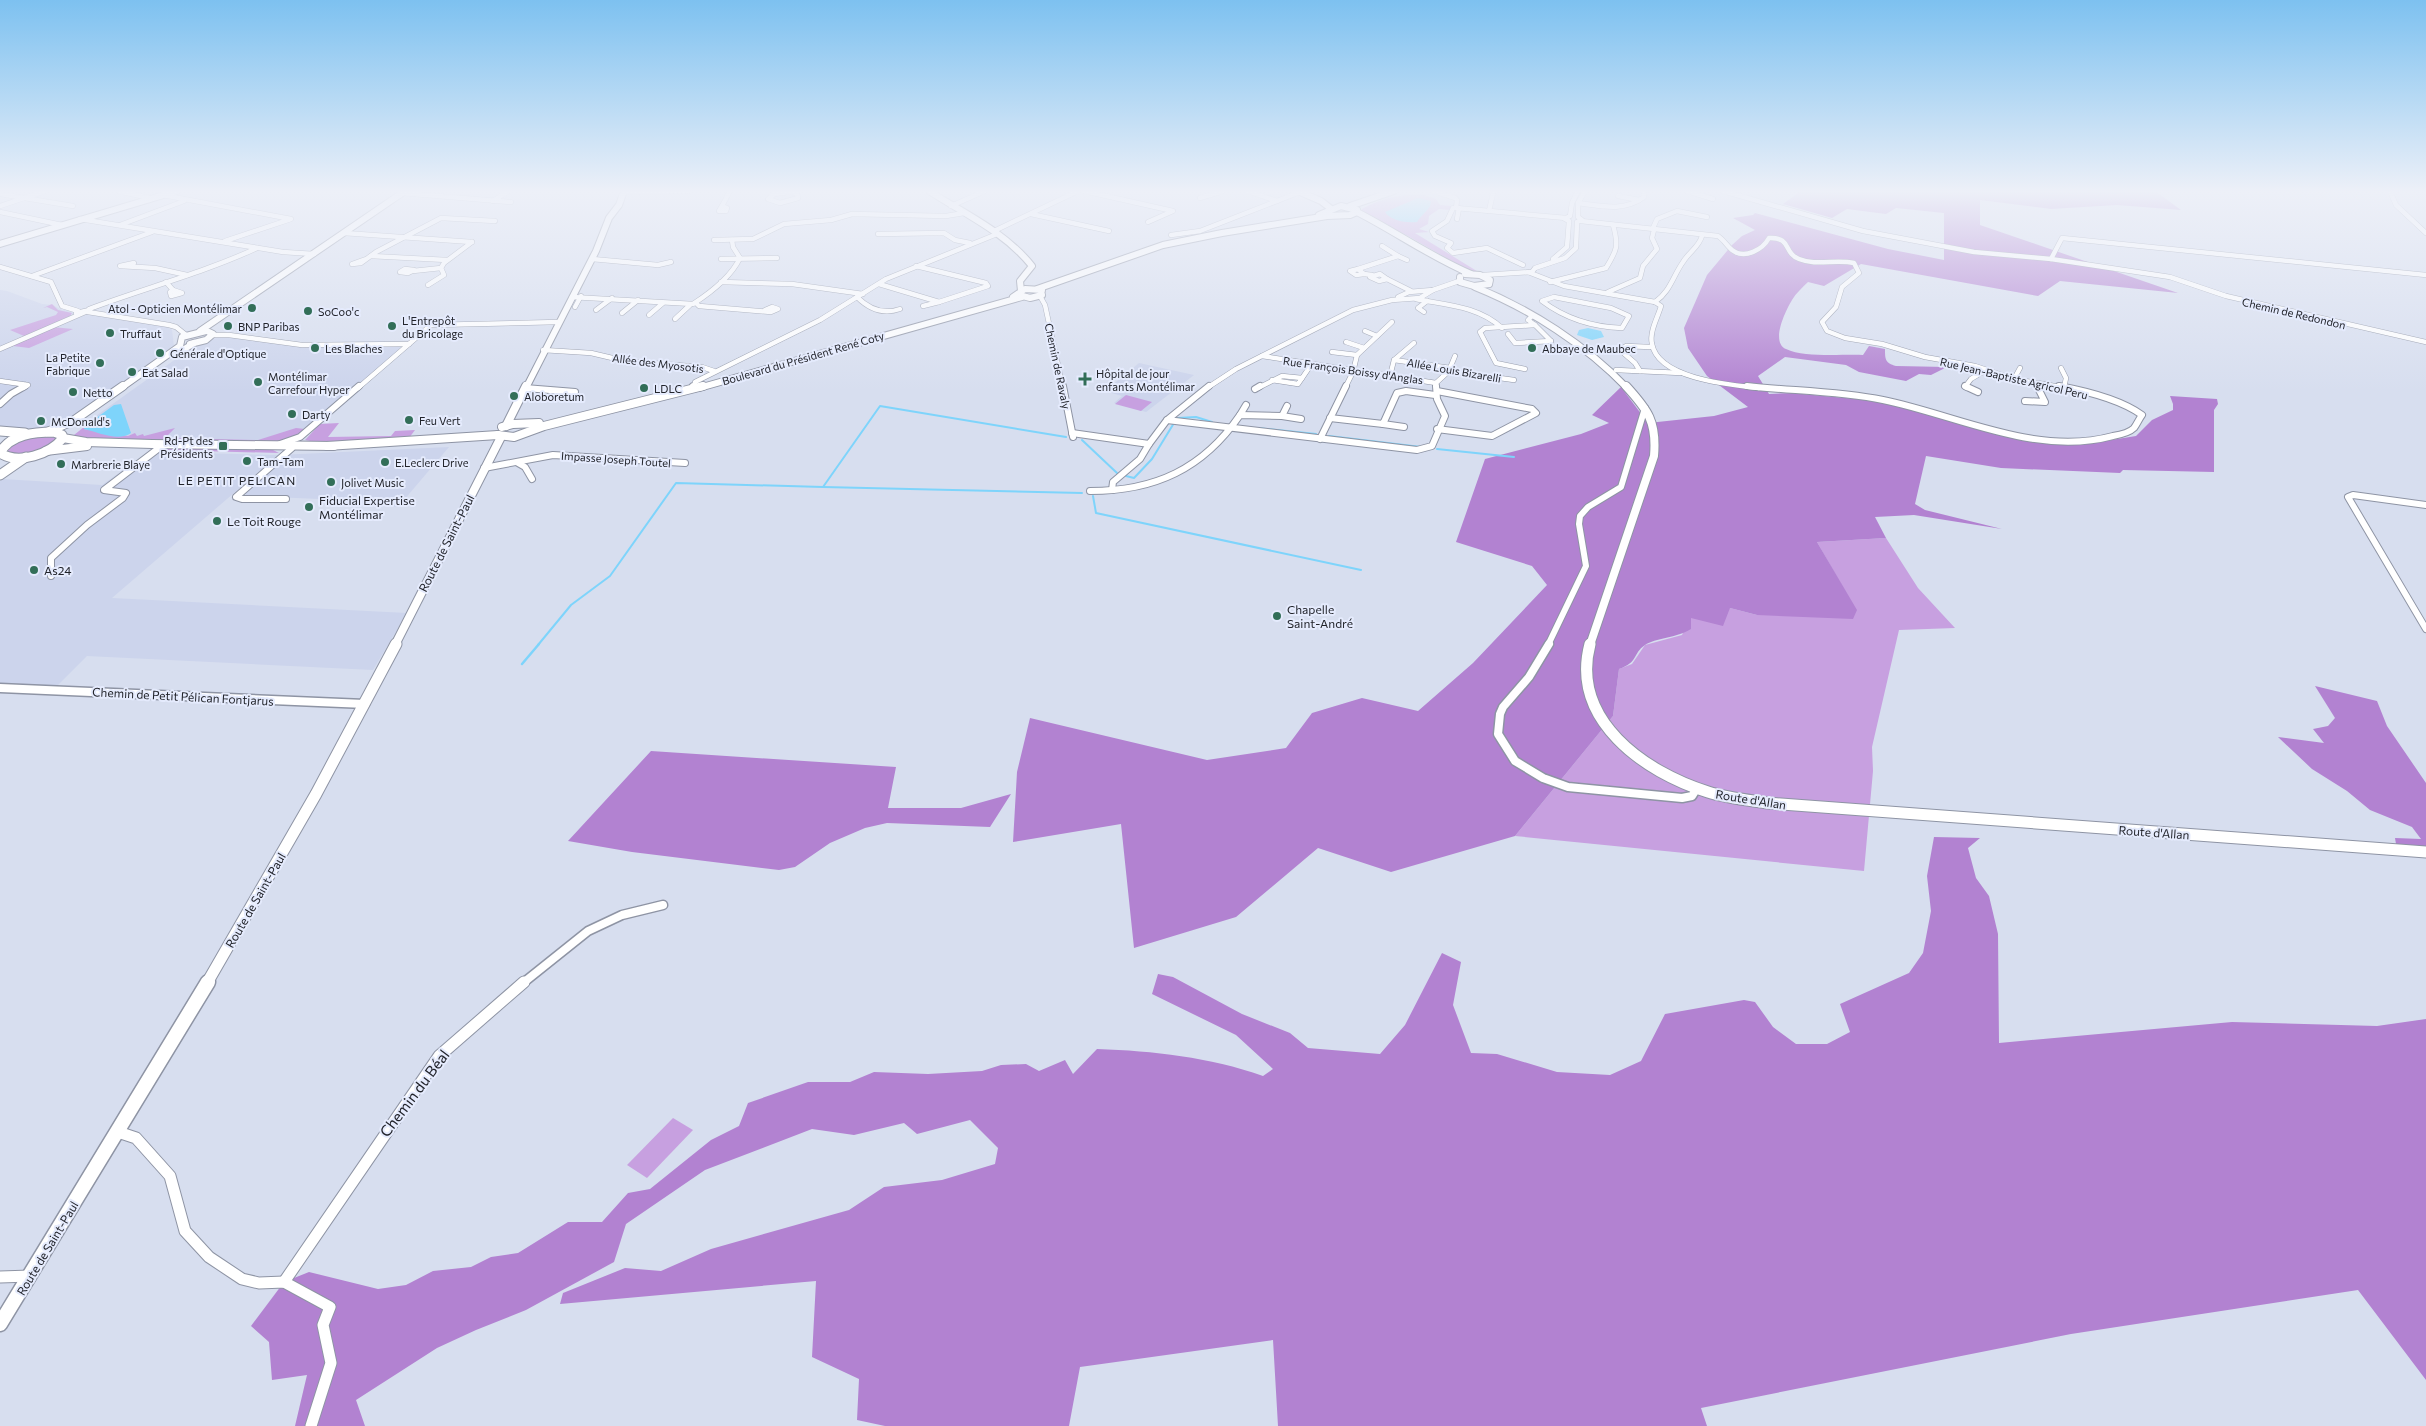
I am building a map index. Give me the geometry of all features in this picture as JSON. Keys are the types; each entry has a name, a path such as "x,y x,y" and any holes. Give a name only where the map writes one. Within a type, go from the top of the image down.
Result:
{"main road":[{"path":"0,431 47,432 63,436 58,445 28,457 0,475"},
{"path":"28,457 5,457 0,453 2,443 35,433"},
{"path":"0,468 5,457"}],"street":[{"path":"32,276 82,258"},
{"path":"0,349 78,313 166,282 213,268 236,258"},
{"path":"47,432 65,425 86,413 176,350 183,339 200,332 309,258"},
{"path":"369,258 447,260"},
{"path":"413,271 441,268 450,258"},
{"path":"721,258 777,258"},
{"path":"572,297 612,298 690,305 696,303 721,282 739,263 740,258"},
{"path":"694,390 693,385 695,382 714,371 820,320 879,284 937,258"},
{"path":"1026,258 1032,266 1020,282 1020,294 1036,292 1123,258"},
{"path":"1393,258 1358,269 1362,274 1371,276 1379,281 1387,278 1420,298"},
{"path":"1401,258 1406,260"},
{"path":"1436,258 1471,274 1504,274"},
{"path":"1505,258 1521,268 1534,270 1550,282 1570,288 1608,292 1655,302 1661,306 1650,337 1650,347 1626,346 1620,350 1635,363 1640,371"},
{"path":"1534,270 1555,258"},
{"path":"1392,300 1409,291 1466,285 1475,287 1521,268 1534,270 1564,258"},
{"path":"1550,282 1606,268 1613,258"},
{"path":"1608,292 1615,286 1634,282 1640,278 1649,258"},
{"path":"1655,302 1663,296 1686,258"},
{"name":"Rue Jean-Baptiste Agricol Peru","path":"1650,347 1666,364 1681,373 1758,389 1882,399 1985,429 2026,437 2069,440 2102,439 2134,429 2141,419 2142,415 2132,408 2064,388 2014,379 1986,370 1925,357 1891,346 1845,338 1827,331 1822,322 1838,307 1842,287 1859,274 1854,263 1839,260 1797,258"},
{"name":"Chemin de Redondon","path":"2035,258 2170,277 2226,296 2426,342"},
{"path":"2254,258 2426,275"},
{"path":"592,259 658,265 671,262"},
{"name":"Route de Saint-Paul","path":"0,1324 118,1132 241,925 365,704 485,466 499,444 501,431 514,411 543,350 592,259"},
{"path":"1445,263 1466,285"},
{"path":"131,266 155,268 188,276"},
{"path":"916,266 986,283 988,286 923,306"},
{"path":"0,267 51,282 55,286 62,306 78,313"},
{"path":"428,285 444,275 441,268"},
{"path":"1444,287 1471,274"},
{"name":"Route d'Allan","path":"1483,275 1508,302 1533,321 1592,357 1624,385 1645,408 1654,424 1654,456 1588,652 1586,677 1587,690 1600,718 1621,742 1664,773 1697,788 1733,798 1768,803 2426,852"},
{"path":"1024,277 1024,281 1036,292"},
{"path":"166,282 173,290"},
{"path":"721,282 778,282 829,286 860,296 868,308 874,310 895,312 900,309"},
{"path":"879,284 939,302"},
{"name":"Route d'Allan","path":"1475,287 1508,302"},
{"path":"1564,297 1570,288"},
{"path":"1424,312 1418,308 1420,298 1432,290"},
{"path":"1409,291 1420,298"},
{"name":"Chemin de Ravaly","path":"1036,292 1045,305 1072,435 1149,444"},
{"name":"Boulevard du Président René Coty","path":"524,426 584,416 694,390 945,318 1020,294"},
{"path":"575,307 580,296"},
{"path":"1554,297 1564,297 1571,302 1618,311 1629,316 1625,326 1615,328 1568,318 1542,301 1554,297"},
{"path":"596,310 612,298"},
{"path":"1112,490 1113,482 1140,460 1167,420 1207,388 1262,356 1341,315 1368,305 1392,300 1420,298 1487,315 1496,320 1501,327"},
{"path":"622,312 638,300"},
{"path":"649,315 663,303"},
{"path":"696,303 699,306 765,310"},
{"path":"675,319 690,305"},
{"path":"88,311 176,326 183,339 194,343"},
{"path":"1508,334 1515,343 1551,341 1533,321 1486,328 1480,332 1494,361 1500,365 1526,369"},
{"path":"63,436 194,343 211,333 215,322"},
{"path":"276,446 300,437 434,324 558,322"},
{"path":"1167,420 1320,439 1352,371 1356,355 1392,322"},
{"path":"1365,331 1377,336"},
{"path":"200,332 302,345 409,344"},
{"path":"1346,342 1364,348"},
{"path":"1390,376 1394,360 1414,343"},
{"name":"Allée des Myosotis","path":"543,350 591,353 624,361 702,367 714,371"},
{"path":"1332,352 1356,355"},
{"name":"Rue François Boissy d'Anglas","path":"1262,356 1436,383 1436,393 1445,416 1429,448 1417,450 1320,439"},
{"path":"1436,383 1450,370 1455,356"},
{"name":"Allée Louis Bizarelli","path":"1394,360 1514,380"},
{"path":"1255,389 1272,380 1298,384 1311,365"},
{"path":"2014,379 2020,368"},
{"path":"2061,368 2066,378 2064,388"},
{"path":"1616,370 1681,373"},
{"path":"1978,392 1965,387 1966,384 1971,378 1986,370"},
{"path":"0,382 28,385 11,394 0,404"},
{"path":"2025,401 2045,402 2036,384"},
{"path":"525,388 575,392"},
{"path":"1383,424 1397,393 1406,391 1436,393 1532,409 1536,413 1492,436 1437,429"},
{"path":"1090,491 1130,489 1162,479 1217,446 1232,428 1246,404"},
{"path":"1282,416 1287,406"},
{"path":"1645,408 1621,487 1588,507 1580,516 1579,524 1586,566 1529,677 1503,707 1500,714 1498,734 1503,745 1515,761 1542,778 1568,787 1682,798 1692,796 1697,788"},
{"path":"514,411 515,419 524,426"},
{"path":"1240,414 1282,416 1301,420"},
{"path":"1330,418 1404,427"},
{"path":"46,451 84,446 152,444 292,448 334,446 447,437 501,431 524,426"},
{"path":"501,431 514,437 524,426"},
{"path":"63,436 86,442 152,444"},
{"path":"300,437 300,442 305,445"},
{"name":"Route de Saint-Paul","path":"485,466 514,437"},
{"path":"50,576 51,558 87,525 123,498 126,493 104,490 163,444"},
{"path":"234,446 334,446"},
{"path":"286,499 242,499 236,497 292,448"},
{"name":"Impasse Joseph Toutel","path":"485,466 518,463 552,454 685,463"},
{"path":"518,463 525,467 532,479"},
{"path":"2426,505 2353,495 2348,497 2426,629"},
{"name":"Chemin de Petit Pélican Fontjarus","path":"0,688 365,704"},
{"name":"Chemin du Béal","path":"284,1282 439,1056 548,961 588,931 616,917 663,905"},
{"path":"118,1132 136,1138 170,1176 185,1231 209,1257 242,1279 259,1283 284,1282 330,1307 323,1325 331,1363 311,1426"},
{"path":"0,1277 31,1276"}],"shaded area":[{"path":"1446,258 1455,258 1480,273 1469,271"},
{"path":"1722,258 1932,258 1944,260 1944,258 2075,258 2178,293 2060,281 2038,296 1861,264 1824,286 1808,282 1799,291 1783,318 1779,333 1781,345 1794,352 1824,355 1863,355 1869,346 1885,349 1886,360 1896,366 1947,367 1931,375 1919,374 1906,381 1859,372 1846,365 1785,357 1758,376 1769,394 1792,393 1888,402 2004,436 2080,445 2136,436 2152,420 2173,410 2170,396 2217,399 2218,404 2214,410 2214,472 2123,470 2120,473 2001,468 1926,456 1915,504 1925,510 2002,529 1914,515 1875,517 1886,538 1817,542 1857,610 1853,619 1757,615 1730,608 1723,626 1691,618 1691,629 1645,645 1630,664 1619,669 1613,716 1515,836 1391,872 1318,848 1236,917 1134,948 1121,824 1013,842 1017,772 1030,718 1207,760 1286,748 1312,713 1362,698 1418,711 1473,663 1547,585 1532,566 1456,542 1485,459 1581,434 1609,423 1592,415 1621,387 1648,423 1714,416 1748,407 1707,376 1688,348 1684,328 1707,275"},
{"path":"0,290 42,304 53,305 60,309 165,326 172,330 174,347 71,418 50,428 30,430 0,427"},
{"path":"52,304 58,310 72,313 70,316 24,336 10,330 56,315 58,312 47,307 43,308"},
{"path":"52,327 73,329 29,348 13,346 0,352"},
{"path":"219,337 291,346 398,346 402,348 300,434 279,441 126,438 105,431 79,428 194,346"},
{"path":"1139,363 1194,375 1146,412 1114,403 1122,396 1105,391"},
{"path":"1126,395 1152,402 1141,411 1115,404"},
{"path":"339,423 328,437 391,436 395,431 415,430 409,438 321,443 305,440 320,424"},
{"path":"84,427 84,429 128,436 135,433 137,436 143,434 144,436 175,428 165,438 258,440 296,428 305,429 297,436 272,444 79,438 74,435"},
{"path":"37,435 57,437 57,439 46,447 34,452 21,454 7,452 17,441"},
{"path":"449,447 398,507 344,502 343,500 246,496 245,491 263,468 112,598 407,613 373,670 87,656 57,686 0,684 0,481 2,479 102,485 136,461 144,462 157,452 279,455"},
{"path":"172,448 273,450 279,453 160,450"},
{"path":"1886,538 1918,588 1955,628 1899,630 1872,747 1873,771 1864,871 1515,836 1613,716 1619,669 1632,664 1645,645 1682,635 1690,618 1730,608 1757,615 1856,610 1817,542"},
{"path":"2315,686 2377,701 2387,726 2426,783 2426,852 2397,850 2395,838 2421,839 2412,827 2370,810 2347,791 2312,769 2278,737 2324,743 2313,729 2328,726 2335,718"},
{"path":"651,751 896,767 888,808 961,808 1011,794 990,827 887,823 865,828 830,843 795,867 779,870 632,852 568,841"},
{"path":"1934,837 1980,838 1968,848 1976,878 1989,896 1998,934 1999,1043 2232,1022 2377,1026 2426,1019 2426,1380 2358,1290 2071,1334 1701,1408 1707,1426 1278,1426 1273,1340 1080,1367 1069,1426 885,1426 857,1420 859,1379 812,1357 816,1281 560,1304 563,1293 625,1268 661,1271 711,1249 849,1210 884,1187 942,1180 995,1164 998,1148 970,1120 917,1134 904,1123 854,1135 812,1129 705,1170 626,1224 614,1262 526,1310 437,1348 356,1400 365,1426 295,1426 307,1375 272,1380 269,1342 251,1326 284,1282 309,1272 378,1289 406,1285 433,1271 471,1267 491,1257 518,1253 568,1222 602,1222 628,1193 650,1189 711,1140 739,1126 748,1103 808,1082 850,1082 874,1072 928,1074 982,1071 1001,1065 1026,1064 1039,1071 1065,1060 1073,1074 1097,1049 1181,1056 1243,1069 1263,1076 1273,1069 1236,1035 1152,994 1158,974 1173,977 1242,1014 1290,1033 1308,1048 1380,1054 1405,1025 1442,953 1461,962 1453,1005 1471,1053 1497,1054 1557,1072 1610,1075 1641,1061 1665,1014 1744,1000 1755,1002 1773,1027 1796,1044 1827,1044 1850,1032 1840,1004 1909,973 1923,953 1931,911 1927,876"},
{"path":"673,1118 693,1130 647,1178 627,1165"}],"water":[{"path":"1588,328 1601,331 1604,337 1592,340 1577,335 1579,330"},
{"path":"121,404 131,433 120,437 84,429 84,427 114,405"}],"waterway":[{"path":"823,487 880,406 1066,437"},
{"path":"1178,418 1196,417 1212,422"},
{"path":"1126,476 1134,478 1152,459 1174,423"},
{"path":"1257,428 1316,434"},
{"path":"1329,436 1421,447"},
{"path":"1082,440 1117,473"},
{"path":"1437,449 1514,457"},
{"path":"538,645 571,605 610,576 676,483 823,487"},
{"path":"823,487 1082,493"},
{"path":"1093,496 1096,513 1361,570"},
{"path":"522,664 539,644"}],"place":[{"name":"Atol - Opticien Montélimar","path":"252,308"},
{"name":"SoCoo'c","path":"308,311"},
{"name":"BNP Paribas","path":"228,326"},
{"name":"L'Entrepôt du Bricolage","path":"392,326"},
{"name":"Truffaut","path":"110,333"},
{"name":"Les Blaches","path":"315,348"},
{"name":"Abbaye de Maubec","path":"1532,348"},
{"name":"Générale d'Optique","path":"160,353"},
{"name":"La Petite Fabrique","path":"100,363"},
{"name":"Eat Salad","path":"132,372"},
{"name":"Hôpital de jour enfants Montélimar","path":"1085,379"},
{"name":"Montélimar Carrefour Hyper","path":"258,382"},
{"name":"LDLC","path":"644,388"},
{"name":"Netto","path":"73,392"},
{"name":"Aloboretum","path":"514,396"},
{"name":"Darty","path":"292,414"},
{"name":"Feu Vert","path":"409,420"},
{"name":"McDonald's","path":"41,421"},
{"name":"Rd-Pt des Présidents","path":"223,446"},
{"name":"Tam-Tam","path":"247,461"},
{"name":"E.Leclerc Drive","path":"385,462"},
{"name":"Marbrerie Blaye","path":"61,464"},
{"name":"Jolivet Music","path":"331,482"},
{"name":"Fiducial Expertise Montélimar","path":"309,507"},
{"name":"Le Toit Rouge","path":"217,521"},
{"name":"As24","path":"34,570"},
{"name":"Chapelle Saint-André","path":"1277,616"}],"district":[{"name":"LE PETIT PELICAN","path":"237,480"}]}
